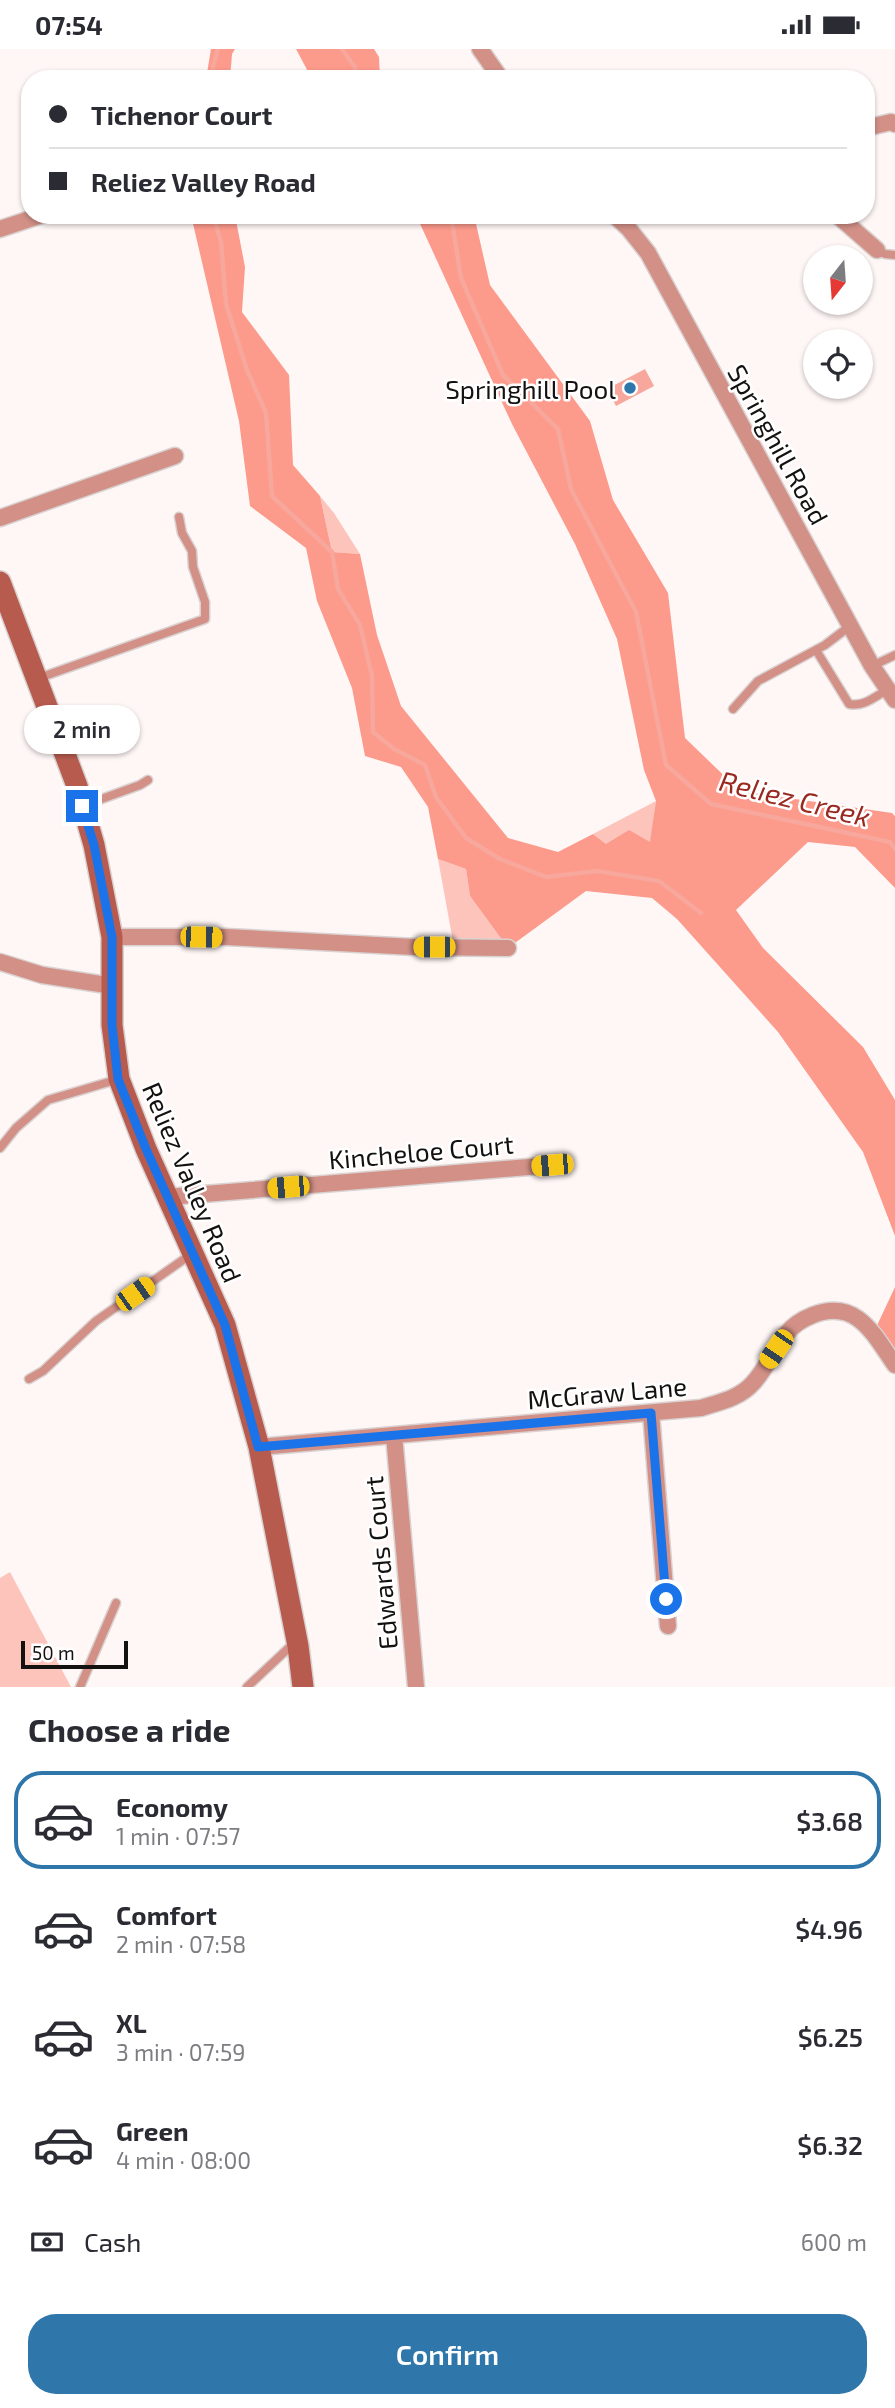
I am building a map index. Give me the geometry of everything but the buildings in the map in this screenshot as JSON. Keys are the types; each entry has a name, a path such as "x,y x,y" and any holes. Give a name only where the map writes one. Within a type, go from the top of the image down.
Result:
{"main road":[{"name":"Reliez Valley Road","path":"2,595 36,679 94,845 112,937 112,1025 118,1079 146,1149 225,1325 258,1447 297,1640 303,1687"}],"street":[{"path":"480,49 495,70"},
{"path":"875,126 891,122 895,124"},
{"path":"0,229 21,222"},
{"name":"Springhill Road","path":"624,224 648,253 872,666 892,693"},
{"path":"847,224 877,250"},
{"path":"0,518 175,456"},
{"path":"112,937 226,937 414,947 508,947"},
{"path":"0,962 42,975 113,986"},
{"name":"Kincheloe Court","path":"168,1197 552,1165"},
{"name":"McGraw Lane","path":"258,1447 701,1408 734,1398 753,1383 787,1332 801,1320 823,1311 847,1311 866,1324 895,1365"},
{"path":"651,1413 667,1626"},
{"name":"Edwards Court","path":"394,1435 416,1687"}],"lane":[{"path":"877,250 895,255"},
{"path":"36,679 205,619 205,602 193,567 192,551 181,533 178,517"},
{"path":"733,709 758,681 816,650 850,626"},
{"path":"816,650 849,704 856,705 892,693"},
{"path":"872,666 895,655"},
{"path":"82,806 148,780"},
{"path":"0,1148 16,1128 48,1100 118,1079"},
{"path":"29,1379 43,1371 96,1321 193,1253"},
{"path":"80,1687 116,1603"},
{"path":"247,1687 297,1640"}],"shaded area":[{"path":"211,49 235,49 231,70 208,70"},
{"path":"296,49 374,49 379,57 380,70 307,70"},
{"path":"193,224 237,224 245,267 242,312 289,375 293,465 320,496 332,552 360,554 377,635 401,706 508,838 558,852 593,834 606,844 629,830 650,842 656,801 644,770 617,639 575,544 512,424 420,224 476,224 490,285 590,421 613,500 668,593 685,738 740,791 892,813 895,816 895,888 855,847 808,842 736,910 763,948 863,1047 895,1100 895,1236 863,1152 778,1032 677,919 652,898 586,891 508,948 470,896 466,869 438,859 428,807 401,767 365,756 352,688 317,601 306,548 250,506 239,421"},
{"name":"Springhill Pool","path":"645,369 654,386 616,406 607,389"},
{"path":"320,496 334,513 360,554 332,552"},
{"path":"656,801 651,842 606,844 593,834"},
{"path":"438,859 466,869 470,896 508,948 454,947"},
{"path":"895,1287 895,1365 873,1334"},
{"path":"10,1572 71,1687 0,1687 0,1578"}],"waterway":[{"path":"213,70 218,49"},
{"name":"Reliez Creek","path":"342,49 355,70"},
{"path":"216,224 221,242 226,304 247,370 266,413 272,496 332,552 338,589 360,625 372,676 373,732 394,749 425,765 436,797 466,838 500,859 546,877 597,871 659,881 701,913"},
{"name":"Reliez Creek","path":"452,224 461,278 503,375 558,429 571,489 636,612 666,765 711,804 890,842 895,849"}],"place":[{"name":"Springhill Pool","path":"630,388"}],"route":[{"path":"82,806 94,845 112,937 112,1025 118,1079 146,1149 225,1325 258,1447 651,1413 666,1599"}]}
